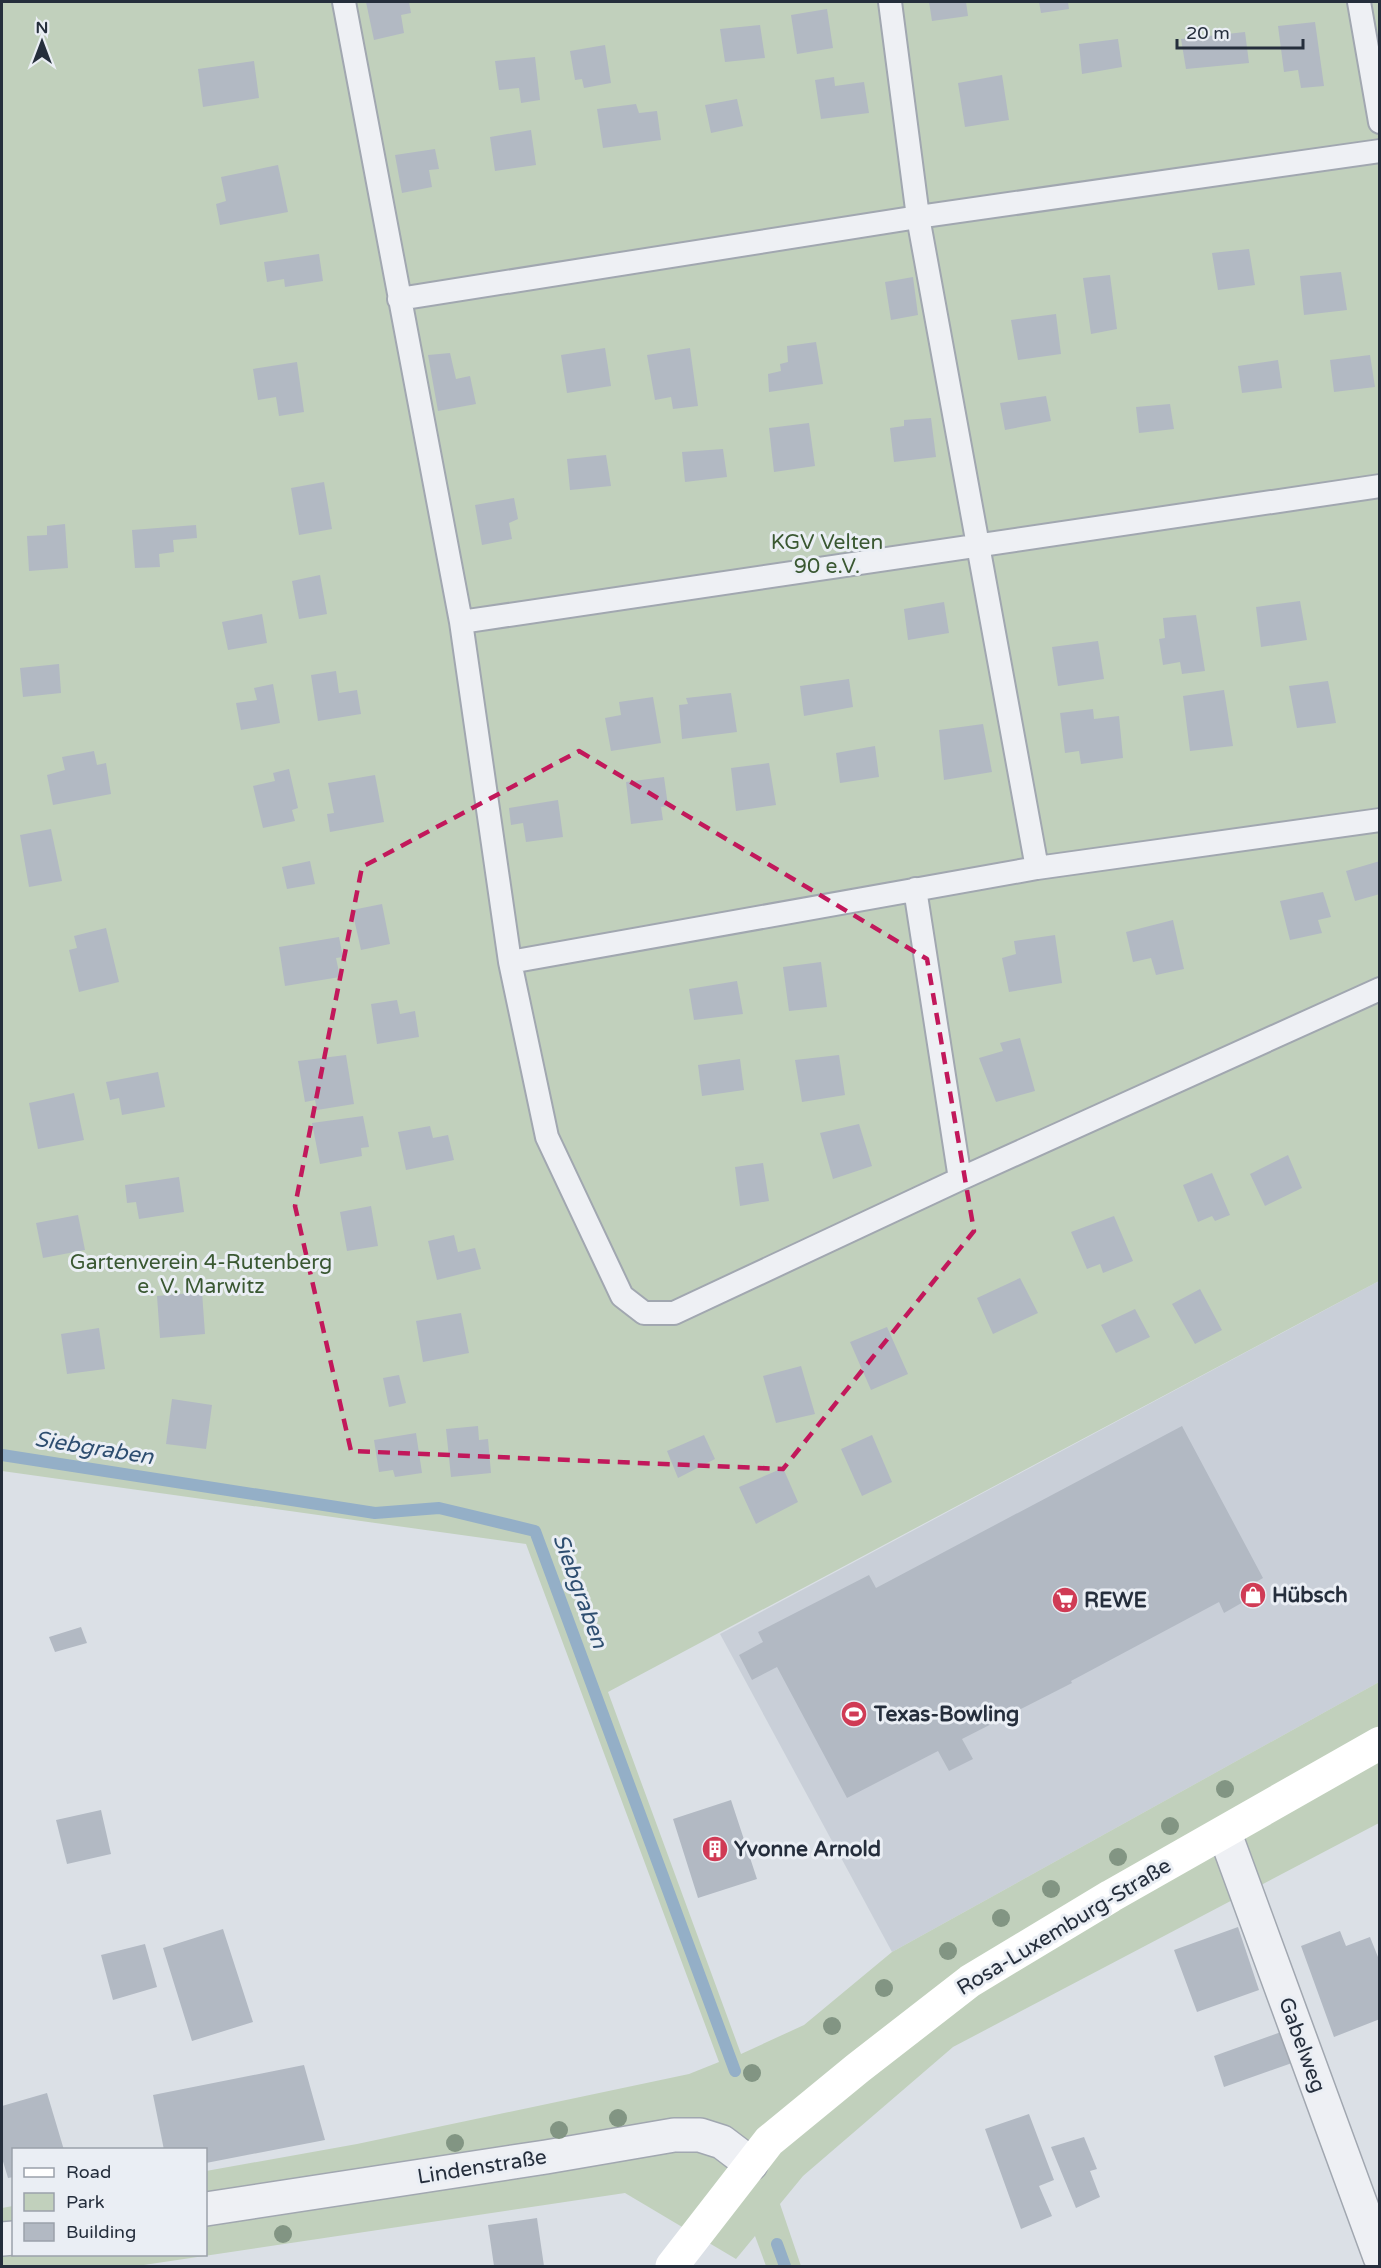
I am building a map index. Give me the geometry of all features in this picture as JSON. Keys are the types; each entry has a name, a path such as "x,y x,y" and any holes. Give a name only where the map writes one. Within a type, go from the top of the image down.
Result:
{"main road":[{"name":"Rosa-Luxemburg-Straße","path":"672,2266 760,2153 858,2068 970,1981 1111,1896 1380,1743"}],"street":[{"name":"Gabelweg","path":"1225,1833 1380,2257"},
{"name":"Lindenstraße","path":"207,2209 674,2135 700,2135 760,2153"}],"lane":[{"path":"344,2 460,622 510,962 548,1137 622,1296 644,1313 674,1313 960,1179 1380,989"},
{"path":"890,2 918,217 1037,868"},
{"path":"1359,2 1380,122"},
{"path":"399,299 918,217 1380,151"},
{"path":"460,622 1380,486"},
{"path":"510,962 1037,868 1380,820"},
{"path":"915,889 960,1179"}],"highlighted area":[{"path":"579,751 927,959 974,1231 783,1469 351,1451 295,1206 362,867"}],"shaded area":[{"path":"1379,1281 1379,1682 892,1952 720,1634"}],"green space":[{"name":"KGV Velten 90 e.V.","path":"2,2 1379,2 1379,1281 608,1692 741,2054 804,2025 892,1952 1379,1682 1379,1823 953,2047 803,2176 780,2204 801,2266 766,2266 755,2236 736,2259 625,2193 207,2256 207,2171 357,2144 689,2074 719,2062 526,1544 2,1471"},
{"name":"KGV Velten 90 e.V.","path":"12,2206 12,2256 204,2256 137,2266 2,2266 2,2208"}],"building":[{"path":"366,2 409,2 411,13 401,15 404,33 374,40"},
{"path":"929,2 966,2 968,16 932,21"},
{"path":"1039,2 1068,2 1069,9 1041,13"},
{"path":"827,9 833,48 797,54 791,15"},
{"path":"1315,22 1324,86 1301,88 1298,70 1284,72 1278,26"},
{"path":"760,25 765,58 725,62 720,29"},
{"path":"1245,32 1249,63 1186,69 1181,39"},
{"path":"1118,39 1122,67 1082,74 1079,44"},
{"path":"605,45 611,83 584,88 582,79 575,80 570,51"},
{"path":"535,57 540,100 521,103 519,88 499,90 495,61"},
{"path":"254,61 259,98 203,107 198,69"},
{"path":"1002,75 1009,120 965,127 958,83"},
{"path":"834,77 835,86 864,82 869,113 821,119 815,80"},
{"path":"737,99 743,126 711,133 705,105"},
{"path":"636,104 639,113 657,111 661,140 603,148 597,109"},
{"path":"531,130 536,165 495,171 490,137"},
{"path":"435,149 439,169 429,170 432,187 402,193 395,155"},
{"path":"278,165 288,212 220,225 216,204 226,201 221,177"},
{"path":"1249,249 1255,285 1218,290 1212,253"},
{"path":"319,254 323,281 285,287 284,279 267,282 264,262"},
{"path":"1341,272 1347,310 1304,315 1300,276"},
{"path":"1110,275 1117,329 1091,334 1083,278"},
{"path":"913,277 918,315 891,320 885,282"},
{"path":"1056,314 1061,354 1018,360 1011,320"},
{"path":"816,342 823,384 769,392 768,374 781,371 780,364 788,362 787,346"},
{"path":"605,348 611,386 567,393 561,355"},
{"path":"690,348 698,406 673,409 671,397 655,400 647,355"},
{"path":"450,353 456,379 470,376 476,404 438,411 428,355"},
{"path":"1370,355 1375,387 1334,392 1330,360"},
{"path":"1278,360 1282,388 1242,393 1238,366"},
{"path":"297,362 304,412 279,416 276,397 258,400 253,369"},
{"path":"1046,396 1051,421 1005,430 1000,403"},
{"path":"1170,404 1174,429 1139,433 1136,407"},
{"path":"931,418 936,457 894,462 890,428 904,426 904,420"},
{"path":"809,423 815,466 774,472 769,428"},
{"path":"723,449 727,477 685,482 682,452"},
{"path":"606,455 611,486 570,490 567,459"},
{"path":"324,482 332,529 299,535 291,488"},
{"path":"514,498 518,519 509,523 512,539 482,545 475,505"},
{"path":"65,524 68,568 29,571 27,536 47,535 47,526"},
{"path":"196,525 197,538 173,540 174,552 159,554 160,567 135,568 132,530"},
{"path":"320,575 327,614 299,619 292,581"},
{"path":"1300,601 1307,640 1261,647 1256,607"},
{"path":"944,602 949,633 908,640 904,609"},
{"path":"262,614 267,643 228,650 222,622"},
{"path":"1196,615 1205,671 1182,674 1180,662 1163,665 1159,639 1165,638 1163,618"},
{"path":"1098,641 1104,679 1058,686 1052,647"},
{"path":"59,664 61,693 23,697 20,668"},
{"path":"336,671 339,693 357,690 361,714 318,721 311,675"},
{"path":"849,679 853,707 804,716 800,686"},
{"path":"1328,681 1336,723 1297,728 1289,686"},
{"path":"273,684 280,723 241,730 236,703 257,700 254,688"},
{"path":"1224,690 1233,746 1190,751 1183,696"},
{"path":"731,693 737,732 682,739 679,705 688,704 686,698"},
{"path":"653,697 661,743 611,751 605,718 621,715 619,702"},
{"path":"1093,709 1094,719 1119,716 1123,758 1081,764 1079,751 1065,753 1060,713"},
{"path":"983,724 992,772 944,780 939,730"},
{"path":"875,746 879,777 840,783 836,753"},
{"path":"94,751 97,765 106,763 111,794 53,805 47,775 65,770 62,757"},
{"path":"769,763 776,805 736,811 731,768"},
{"path":"289,769 298,808 292,810 295,821 263,828 253,786 275,781 273,773"},
{"path":"375,775 384,822 330,832 327,814 334,813 328,783"},
{"path":"664,777 668,806 661,807 663,820 631,824 626,782"},
{"path":"558,800 563,837 526,842 523,823 511,825 509,808"},
{"path":"51,829 62,881 29,887 20,835"},
{"path":"310,861 315,884 287,889 282,867"},
{"path":"1380,861 1380,894 1355,901 1346,871"},
{"path":"1323,892 1331,917 1318,920 1322,933 1290,940 1280,901"},
{"path":"382,904 390,944 361,950 352,910"},
{"path":"1173,920 1184,969 1156,975 1151,958 1133,962 1126,932"},
{"path":"106,928 119,982 79,992 69,950 77,948 74,936"},
{"path":"1055,935 1062,983 1009,992 1002,958 1016,954 1014,941"},
{"path":"339,937 343,957 336,958 340,977 285,986 279,947"},
{"path":"821,962 827,1007 789,1011 783,967"},
{"path":"737,981 743,1014 694,1020 689,989"},
{"path":"397,1000 400,1014 415,1011 419,1037 377,1044 371,1004"},
{"path":"1020,1038 1035,1091 996,1102 979,1058 1003,1051 1000,1043"},
{"path":"346,1055 354,1104 317,1110 315,1100 305,1102 298,1061"},
{"path":"839,1055 845,1095 802,1102 795,1060"},
{"path":"740,1059 744,1090 702,1096 698,1065"},
{"path":"158,1072 165,1107 122,1115 119,1098 110,1100 106,1082"},
{"path":"74,1093 84,1140 38,1149 29,1103"},
{"path":"363,1116 369,1147 361,1148 362,1156 320,1164 312,1123"},
{"path":"859,1124 872,1166 833,1179 820,1133"},
{"path":"430,1126 433,1138 448,1135 454,1160 406,1170 398,1132"},
{"path":"1288,1155 1302,1188 1265,1206 1250,1174"},
{"path":"763,1163 769,1201 740,1206 735,1167"},
{"path":"1212,1173 1230,1215 1215,1221 1212,1216 1198,1222 1183,1185"},
{"path":"179,1177 184,1212 139,1219 136,1202 127,1203 125,1185"},
{"path":"371,1206 378,1246 347,1251 340,1212"},
{"path":"78,1215 85,1250 43,1258 36,1223"},
{"path":"1114,1216 1133,1261 1103,1273 1100,1264 1087,1269 1071,1232"},
{"path":"454,1235 458,1252 475,1248 481,1269 437,1280 428,1241"},
{"path":"1020,1278 1038,1313 993,1334 977,1298"},
{"path":"1200,1289 1222,1330 1195,1344 1172,1304"},
{"path":"202,1292 205,1334 160,1338 157,1296"},
{"path":"1135,1309 1150,1337 1116,1353 1101,1325"},
{"path":"461,1313 469,1353 423,1362 416,1321"},
{"path":"887,1327 908,1374 871,1390 850,1342"},
{"path":"99,1328 105,1369 67,1374 61,1334"},
{"path":"801,1366 815,1414 776,1423 763,1376"},
{"path":"399,1375 406,1403 389,1407 383,1378"},
{"path":"172,1399 212,1405 206,1449 166,1444"},
{"path":"478,1426 479,1440 488,1439 491,1473 451,1477 446,1429"},
{"name":"REWE","path":"1182,1426 1263,1578 1246,1588 1252,1597 1224,1613 1219,1602 1071,1681 1072,1683 962,1739 973,1759 949,1771 938,1751 847,1798 777,1667 752,1680 739,1655 763,1642 758,1632 869,1575 876,1588"},
{"path":"416,1433 422,1473 395,1477 393,1470 379,1472 374,1440"},
{"path":"704,1435 715,1459 678,1478 667,1451"},
{"path":"872,1435 892,1482 862,1496 841,1449"},
{"path":"783,1468 798,1502 756,1524 739,1487"},
{"path":"81,1627 87,1643 55,1652 49,1637"},
{"name":"Yvonne Arnold","path":"731,1800 757,1879 698,1898 673,1819"},
{"path":"101,1810 111,1854 67,1864 56,1820"},
{"path":"1238,1927 1259,1990 1197,2012 1174,1950"},
{"path":"223,1929 253,2022 192,2041 163,1948"},
{"path":"1340,1931 1346,1946 1370,1937 1380,1962 1380,2019 1334,2037 1301,1946"},
{"path":"145,1944 157,1987 113,2000 101,1955"},
{"path":"1281,2032 1292,2063 1224,2087 1214,2056"},
{"path":"304,2065 325,2140 207,2163 207,2148 164,2148 153,2095"},
{"path":"47,2093 63,2148 12,2148 12,2177 8,2178 2,2158 2,2106"},
{"path":"1029,2114 1054,2180 1039,2186 1052,2216 1021,2229 985,2129"},
{"path":"1084,2137 1097,2169 1090,2171 1100,2197 1076,2208 1051,2147"},
{"path":"537,2218 544,2266 494,2266 488,2225"}],"waterway":[{"name":"Siebgraben","path":"2,1455 375,1513 439,1508 535,1531 735,2071"},
{"name":"Siebgraben","path":"777,2244 785,2266"}],"place":[{"name":"Hübsch","path":"1253,1595"},
{"name":"REWE","path":"1065,1600"},
{"name":"Texas-Bowling","path":"854,1714"},
{"name":"Yvonne Arnold","path":"715,1849"}],"park label":[{"name":"Gartenverein 4-Rutenberg e. V. Marwitz","path":"201,1274"}]}
